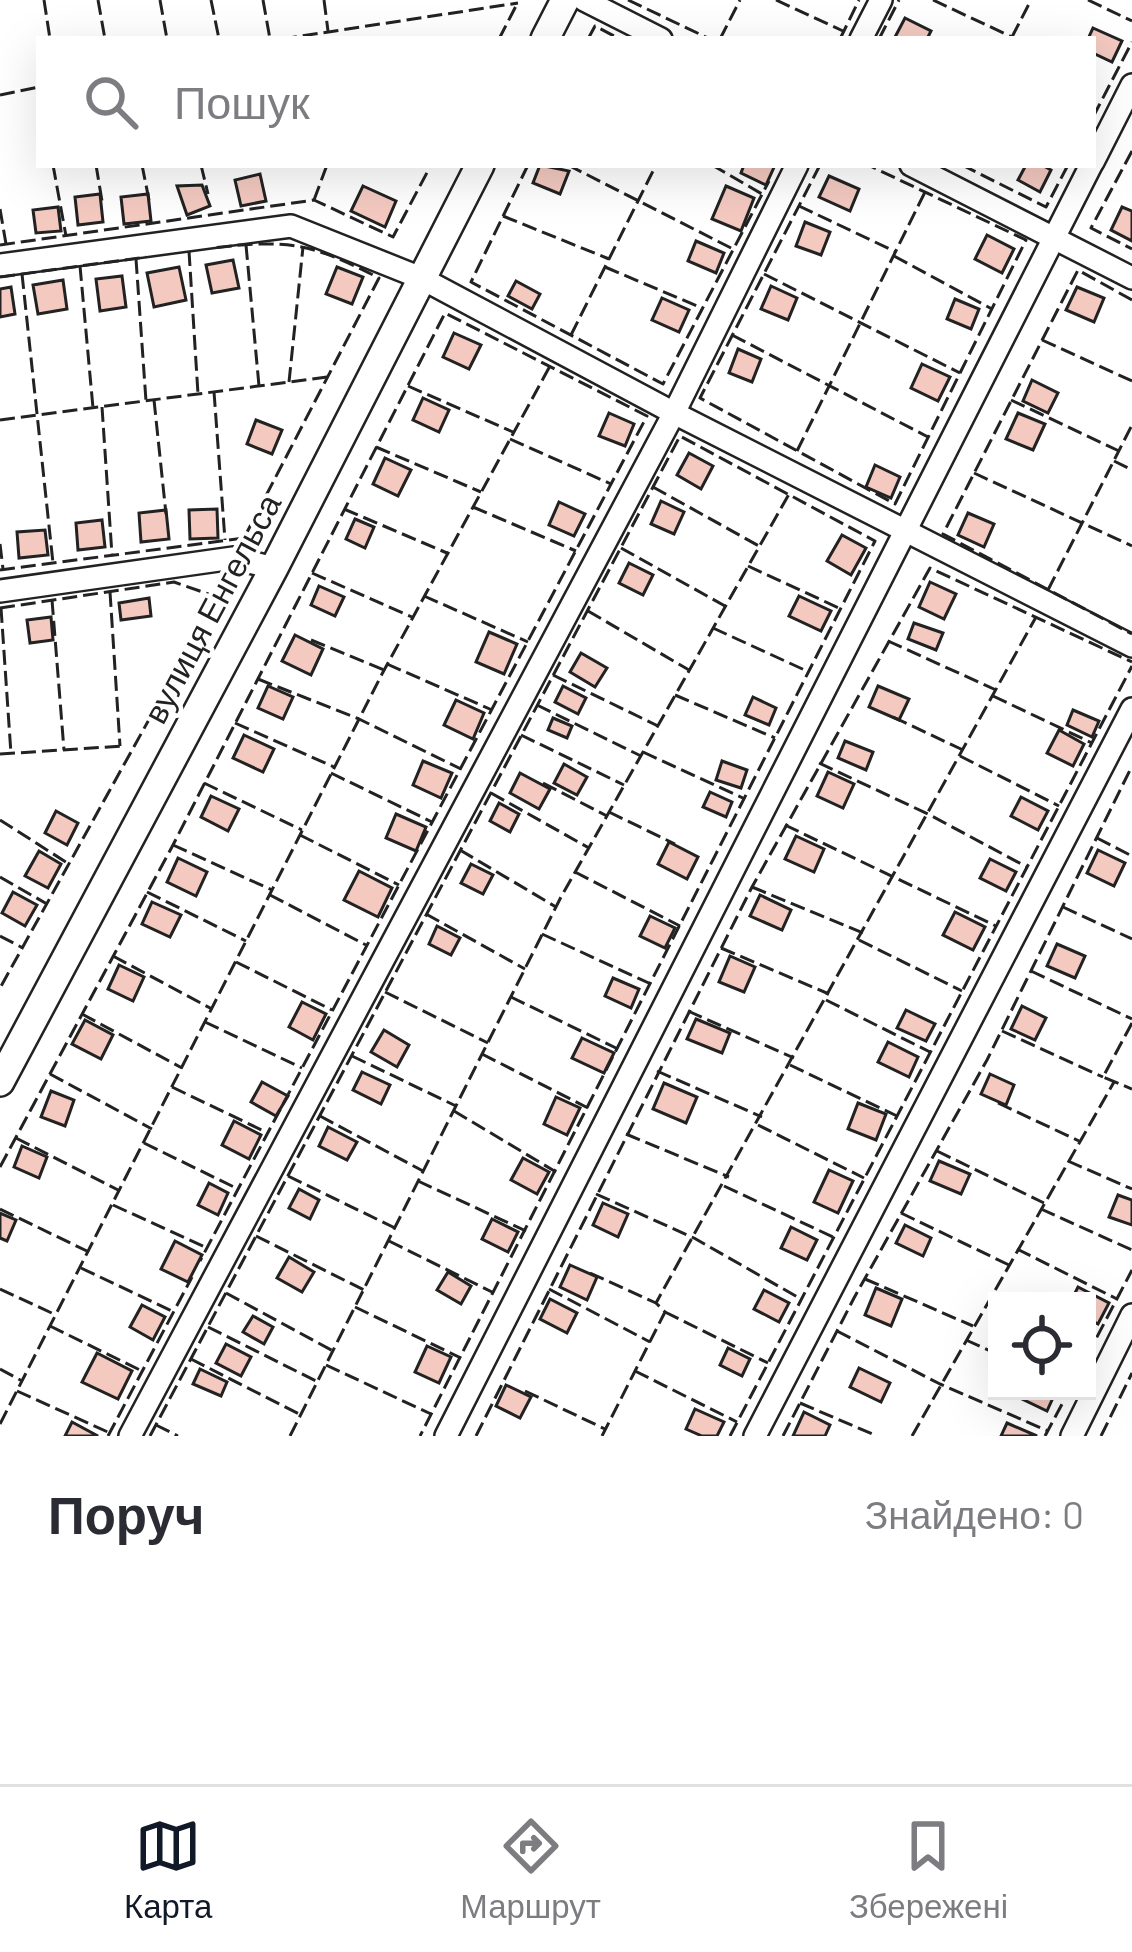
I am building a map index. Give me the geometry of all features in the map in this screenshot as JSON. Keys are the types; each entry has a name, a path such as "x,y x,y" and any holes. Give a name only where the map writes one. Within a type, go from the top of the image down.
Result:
{"street":[{"path":"547,36 566,0"},
{"path":"584,0 655,36"},
{"path":"863,36 881,0"},
{"path":"1096,156 1132,85"},
{"name":"вулиця Енгельса","path":"0,1082 274,568 478,168"},
{"path":"130,1436 674,413 796,168"},
{"path":"917,168 1132,278"},
{"path":"446,1436 1090,168"},
{"path":"0,265 291,226 421,278 1132,646"},
{"path":"0,590 233,558 274,568"},
{"path":"754,1436 1132,709"},
{"path":"1072,1436 1132,1315"}],"building":[{"path":"905,18 931,31 928,36 896,36"},
{"path":"1093,28 1122,41 1112,62 1096,54 1096,36 1089,36"},
{"path":"539,168 569,171 560,194 533,183"},
{"path":"743,168 774,168 766,185 741,173"},
{"path":"1024,168 1051,170 1040,192 1018,180"},
{"path":"260,174 266,201 241,206 235,180"},
{"path":"829,176 859,189 850,211 819,197"},
{"path":"202,185 210,206 187,215 177,186"},
{"path":"363,186 396,201 385,227 351,211"},
{"path":"726,186 754,198 741,231 712,219"},
{"path":"100,194 103,222 78,225 75,197"},
{"path":"148,194 151,221 124,224 121,197"},
{"path":"58,207 61,231 36,233 33,210"},
{"path":"1122,207 1132,211 1132,241 1111,230"},
{"path":"805,222 830,232 821,255 796,246"},
{"path":"987,235 1014,249 1002,273 975,259"},
{"path":"696,241 724,253 716,273 688,261"},
{"path":"233,260 239,288 212,293 206,265"},
{"path":"179,267 186,300 154,307 147,273"},
{"path":"337,267 363,277 352,304 326,294"},
{"path":"122,276 126,307 100,311 96,279"},
{"path":"63,280 67,309 38,314 33,285"},
{"path":"516,281 540,294 532,309 508,296"},
{"path":"771,286 797,298 788,320 761,309"},
{"path":"11,287 15,314 0,317 0,289"},
{"path":"1077,287 1104,298 1094,322 1066,310"},
{"path":"662,298 689,310 679,332 652,320"},
{"path":"955,299 979,309 971,329 947,319"},
{"path":"454,333 481,345 469,369 443,357"},
{"path":"738,349 761,359 752,382 729,373"},
{"path":"922,364 950,377 938,401 911,388"},
{"path":"1032,380 1058,393 1048,413 1023,401"},
{"path":"423,398 449,410 439,432 413,420"},
{"path":"609,413 634,424 625,446 599,436"},
{"path":"1018,413 1045,424 1033,450 1006,439"},
{"path":"256,420 282,430 272,454 247,444"},
{"path":"689,453 713,466 701,489 677,475"},
{"path":"385,458 411,470 398,496 373,484"},
{"path":"875,465 900,477 891,498 866,487"},
{"path":"661,501 684,512 674,534 651,524"},
{"path":"559,502 585,514 574,536 549,525"},
{"path":"217,509 218,538 190,539 189,510"},
{"path":"166,510 169,539 141,542 139,513"},
{"path":"968,513 994,524 984,547 958,535"},
{"path":"355,519 374,527 365,548 346,539"},
{"path":"102,520 105,547 78,550 76,523"},
{"path":"45,530 48,555 19,558 17,532"},
{"path":"842,535 866,548 851,575 827,561"},
{"path":"629,563 653,575 643,595 619,583"},
{"path":"930,582 956,594 944,619 919,607"},
{"path":"319,586 344,597 335,616 311,605"},
{"path":"799,596 831,611 821,631 789,616"},
{"path":"149,598 151,616 121,620 119,603"},
{"path":"51,617 53,640 30,643 27,620"},
{"path":"914,623 943,633 936,650 908,639"},
{"path":"489,632 517,644 504,674 476,662"},
{"path":"295,635 323,649 311,675 282,661"},
{"path":"581,653 607,668 595,687 570,672"},
{"path":"268,686 293,697 283,719 258,708"},
{"path":"563,686 586,698 578,714 555,702"},
{"path":"878,686 909,699 899,720 869,707"},
{"path":"753,697 776,708 769,725 745,715"},
{"path":"456,700 484,713 473,739 444,725"},
{"path":"1073,710 1099,721 1092,737 1067,725"},
{"path":"553,718 572,726 567,738 548,730"},
{"path":"1059,730 1084,744 1073,766 1047,753"},
{"path":"244,735 274,749 263,772 233,758"},
{"path":"845,741 873,752 866,770 838,758"},
{"path":"423,761 452,773 441,798 413,785"},
{"path":"722,761 747,770 741,788 716,780"},
{"path":"564,764 587,777 577,795 554,783"},
{"path":"828,772 854,784 843,808 817,796"},
{"path":"520,773 550,789 539,809 510,793"},
{"path":"710,792 732,802 726,817 703,807"},
{"path":"211,796 239,809 228,831 201,817"},
{"path":"1021,797 1048,811 1038,830 1011,816"},
{"path":"499,803 519,814 510,832 490,821"},
{"path":"56,811 78,823 67,845 45,833"},
{"path":"396,814 426,827 416,851 386,838"},
{"path":"796,836 824,849 814,872 785,859"},
{"path":"669,842 698,857 687,879 658,864"},
{"path":"1098,850 1125,863 1114,886 1087,873"},
{"path":"39,851 61,864 48,888 25,876"},
{"path":"178,858 207,872 196,896 167,882"},
{"path":"990,859 1016,872 1006,891 980,878"},
{"path":"471,864 493,875 483,894 461,883"},
{"path":"359,871 392,888 378,917 344,900"},
{"path":"13,892 37,905 25,926 2,913"},
{"path":"760,895 791,910 782,930 750,916"},
{"path":"152,902 181,915 170,937 142,924"},
{"path":"955,912 985,927 973,950 943,935"},
{"path":"650,916 675,928 665,948 640,936"},
{"path":"437,926 460,938 451,955 429,944"},
{"path":"1057,944 1085,956 1075,978 1047,966"},
{"path":"730,956 755,967 744,992 719,982"},
{"path":"119,965 144,977 133,1001 108,989"},
{"path":"613,978 639,989 631,1008 605,996"},
{"path":"302,1002 326,1014 313,1040 289,1027"},
{"path":"1022,1006 1046,1018 1035,1040 1011,1029"},
{"path":"906,1010 935,1024 926,1041 897,1028"},
{"path":"696,1019 730,1033 722,1053 687,1039"},
{"path":"85,1020 113,1035 101,1059 72,1044"},
{"path":"384,1030 409,1045 397,1067 371,1052"},
{"path":"582,1038 614,1053 604,1073 572,1058"},
{"path":"888,1042 918,1057 909,1077 878,1062"},
{"path":"362,1072 390,1085 381,1104 353,1090"},
{"path":"990,1074 1014,1085 1006,1105 981,1094"},
{"path":"262,1082 288,1096 276,1116 251,1102"},
{"path":"664,1083 697,1097 686,1123 653,1109"},
{"path":"51,1091 74,1100 65,1126 41,1117"},
{"path":"556,1097 580,1108 567,1135 544,1124"},
{"path":"858,1103 886,1114 876,1140 848,1129"},
{"path":"234,1121 261,1135 249,1159 222,1145"},
{"path":"328,1127 357,1142 347,1160 319,1146"},
{"path":"22,1146 47,1157 39,1178 14,1167"},
{"path":"523,1158 549,1172 537,1194 511,1180"},
{"path":"939,1161 970,1174 961,1194 930,1181"},
{"path":"829,1170 853,1181 838,1213 814,1202"},
{"path":"209,1183 228,1193 218,1215 198,1205"},
{"path":"299,1189 319,1200 310,1219 289,1208"},
{"path":"1118,1195 1132,1200 1132,1225 1109,1217"},
{"path":"603,1203 628,1214 618,1237 593,1225"},
{"path":"0,1213 16,1220 7,1241 0,1238"},
{"path":"492,1219 518,1232 508,1252 482,1239"},
{"path":"905,1225 931,1238 923,1256 896,1243"},
{"path":"791,1227 817,1240 807,1260 781,1248"},
{"path":"175,1241 202,1255 188,1282 161,1269"},
{"path":"289,1257 314,1272 302,1292 277,1278"},
{"path":"570,1265 597,1277 587,1300 560,1287"},
{"path":"448,1272 471,1286 461,1304 437,1290"},
{"path":"876,1288 902,1299 891,1326 865,1315"},
{"path":"764,1290 789,1303 779,1322 754,1309"},
{"path":"1096,1296 1109,1303 1096,1323"},
{"path":"550,1299 577,1313 567,1333 540,1319"},
{"path":"142,1305 165,1317 153,1340 130,1327"},
{"path":"253,1316 273,1327 264,1344 243,1332"},
{"path":"226,1344 251,1357 241,1376 216,1363"},
{"path":"427,1346 451,1357 439,1383 415,1372"},
{"path":"728,1348 750,1359 742,1376 720,1365"},
{"path":"97,1353 132,1371 118,1399 82,1382"},
{"path":"859,1368 890,1383 881,1402 850,1387"},
{"path":"200,1369 227,1382 221,1396 193,1384"},
{"path":"506,1385 531,1397 520,1418 496,1406"},
{"path":"1024,1400 1052,1400 1047,1411"},
{"path":"695,1409 724,1422 717,1436 686,1429"},
{"path":"804,1412 830,1425 825,1436 793,1436"},
{"path":"72,1422 98,1436 65,1436"},
{"path":"1007,1423 1037,1436 1001,1436"}],"fence":[{"path":"44,0 50,36"},
{"path":"98,0 104,36"},
{"path":"160,0 166,36"},
{"path":"211,0 218,36"},
{"path":"263,0 269,36"},
{"path":"324,0 328,31"},
{"path":"628,0 704,36"},
{"path":"722,36 740,0"},
{"path":"776,0 843,31"},
{"path":"841,36 859,0"},
{"path":"881,36 899,0"},
{"path":"933,0 1010,36"},
{"path":"1013,36 1031,0"},
{"path":"1088,0 1132,21"},
{"path":"501,36 518,2"},
{"path":"302,36 518,3"},
{"path":"590,36 595,26 614,36"},
{"path":"1096,111 1132,42"},
{"path":"0,95 36,88"},
{"path":"1132,151 1091,228 1132,249"},
{"path":"54,168 66,236"},
{"path":"96,168 102,201"},
{"path":"143,168 149,200"},
{"path":"202,168 208,194"},
{"path":"314,200 326,168"},
{"path":"0,245 314,200 393,237 429,168"},
{"path":"527,168 471,282 663,384 769,181"},
{"path":"574,168 733,249"},
{"path":"571,335 654,168"},
{"path":"717,168 762,194"},
{"path":"818,168 700,398 895,504 1026,240 874,168"},
{"path":"968,168 1046,207 1066,168"},
{"path":"797,451 925,192"},
{"path":"799,206 896,252"},
{"path":"0,209 6,244"},
{"path":"503,216 609,259"},
{"path":"246,245 259,386"},
{"path":"0,570 244,538 379,278 299,246 212,248"},
{"path":"289,382 303,247"},
{"path":"189,251 198,394"},
{"path":"894,256 992,309"},
{"path":"0,277 146,257"},
{"path":"136,259 146,401"},
{"path":"80,266 93,408"},
{"path":"605,267 702,308"},
{"path":"1132,300 1078,270 943,534 1132,634"},
{"path":"22,274 53,563"},
{"path":"764,274 960,373"},
{"path":"0,1167 173,845 445,313 647,416 200,1261"},
{"path":"732,335 928,437"},
{"path":"1042,340 1132,381"},
{"path":"0,1424 382,674 550,366"},
{"path":"0,420 327,377"},
{"path":"408,386 513,432"},
{"path":"214,392 225,540"},
{"path":"154,400 166,514"},
{"path":"1011,400 1119,451"},
{"path":"102,407 112,555"},
{"path":"1048,590 1132,425"},
{"path":"150,1436 680,436 875,541 420,1436"},
{"path":"510,439 611,484"},
{"path":"376,447 481,492"},
{"path":"1114,461 1132,470"},
{"path":"974,473 1132,546"},
{"path":"653,487 759,546"},
{"path":"290,1436 561,897 789,494"},
{"path":"473,507 576,551"},
{"path":"344,509 447,553"},
{"path":"0,544 3,569"},
{"path":"621,548 725,606"},
{"path":"748,566 841,609"},
{"path":"476,1436 752,887 930,568 1132,662"},
{"path":"312,573 412,617"},
{"path":"0,608 174,582 217,597 0,988"},
{"path":"110,592 120,746"},
{"path":"424,596 528,642"},
{"path":"52,600 64,750"},
{"path":"1,608 11,754"},
{"path":"588,611 689,670"},
{"path":"602,1436 665,1312 656,1303 1036,617"},
{"path":"713,628 809,672"},
{"path":"311,640 384,670"},
{"path":"888,641 996,690"},
{"path":"387,664 492,710"},
{"path":"730,1436 1132,666"},
{"path":"553,675 658,726"},
{"path":"258,679 359,719 461,769"},
{"path":"675,695 775,738"},
{"path":"993,696 1092,743"},
{"path":"537,705 641,756"},
{"path":"893,717 963,750"},
{"path":"235,723 334,767"},
{"path":"521,735 624,785"},
{"path":"0,754 123,746"},
{"path":"643,752 745,799"},
{"path":"960,756 1059,806"},
{"path":"819,763 1027,867"},
{"path":"783,1436 987,1060 1132,766"},
{"path":"331,773 432,822"},
{"path":"204,783 302,830"},
{"path":"543,783 607,816"},
{"path":"491,793 589,848"},
{"path":"609,812 675,844"},
{"path":"0,820 69,864"},
{"path":"785,825 996,926"},
{"path":"300,835 399,885"},
{"path":"1097,838 1132,856"},
{"path":"173,845 272,890"},
{"path":"460,850 556,907"},
{"path":"575,872 680,926"},
{"path":"0,877 47,904"},
{"path":"752,887 863,933"},
{"path":"147,892 246,941"},
{"path":"270,895 366,945"},
{"path":"1063,907 1132,939"},
{"path":"426,914 525,969"},
{"path":"542,934 651,984"},
{"path":"0,936 23,948"},
{"path":"859,940 962,991"},
{"path":"721,948 829,994"},
{"path":"113,956 212,1009"},
{"path":"236,962 332,1010"},
{"path":"1031,971 1132,1019"},
{"path":"385,992 488,1043"},
{"path":"511,997 618,1049"},
{"path":"826,1000 930,1052"},
{"path":"688,1011 794,1058"},
{"path":"82,1014 182,1068"},
{"path":"205,1022 302,1068"},
{"path":"1132,1023 1103,1077 1132,1089"},
{"path":"1002,1031 1103,1077"},
{"path":"482,1054 588,1108"},
{"path":"352,1056 456,1106"},
{"path":"790,1065 897,1116"},
{"path":"657,1071 762,1117"},
{"path":"50,1074 152,1129"},
{"path":"912,1436 1114,1082"},
{"path":"172,1087 268,1133"},
{"path":"998,1103 1079,1141"},
{"path":"454,1111 556,1172"},
{"path":"320,1116 423,1171"},
{"path":"758,1125 864,1178"},
{"path":"626,1134 729,1177"},
{"path":"16,1138 120,1191"},
{"path":"144,1143 238,1189"},
{"path":"937,1151 1044,1203"},
{"path":"1068,1161 1132,1189"},
{"path":"288,1176 395,1228"},
{"path":"418,1181 526,1231"},
{"path":"724,1186 833,1237"},
{"path":"596,1194 694,1238 801,1299"},
{"path":"113,1205 207,1248"},
{"path":"0,1209 89,1252"},
{"path":"1041,1209 1132,1250"},
{"path":"901,1213 1009,1265"},
{"path":"256,1236 364,1290"},
{"path":"389,1241 494,1293"},
{"path":"1017,1249 1117,1299"},
{"path":"81,1268 174,1312"},
{"path":"1096,1339 1132,1270"},
{"path":"590,1273 656,1303"},
{"path":"108,1436 192,1277"},
{"path":"865,1279 973,1326"},
{"path":"0,1289 56,1315"},
{"path":"549,1289 650,1342"},
{"path":"226,1293 333,1351"},
{"path":"355,1307 461,1358"},
{"path":"665,1312 768,1363"},
{"path":"50,1326 142,1371"},
{"path":"208,1327 318,1382"},
{"path":"837,1331 940,1384 1048,1431"},
{"path":"966,1340 988,1350"},
{"path":"191,1359 301,1415"},
{"path":"326,1365 431,1414"},
{"path":"0,1369 22,1381"},
{"path":"635,1371 737,1422"},
{"path":"1101,1436 1132,1373"},
{"path":"17,1391 110,1433"},
{"path":"525,1391 605,1429"},
{"path":"1045,1436 1064,1400"},
{"path":"800,1403 877,1436"},
{"path":"156,1425 178,1436"}]}
